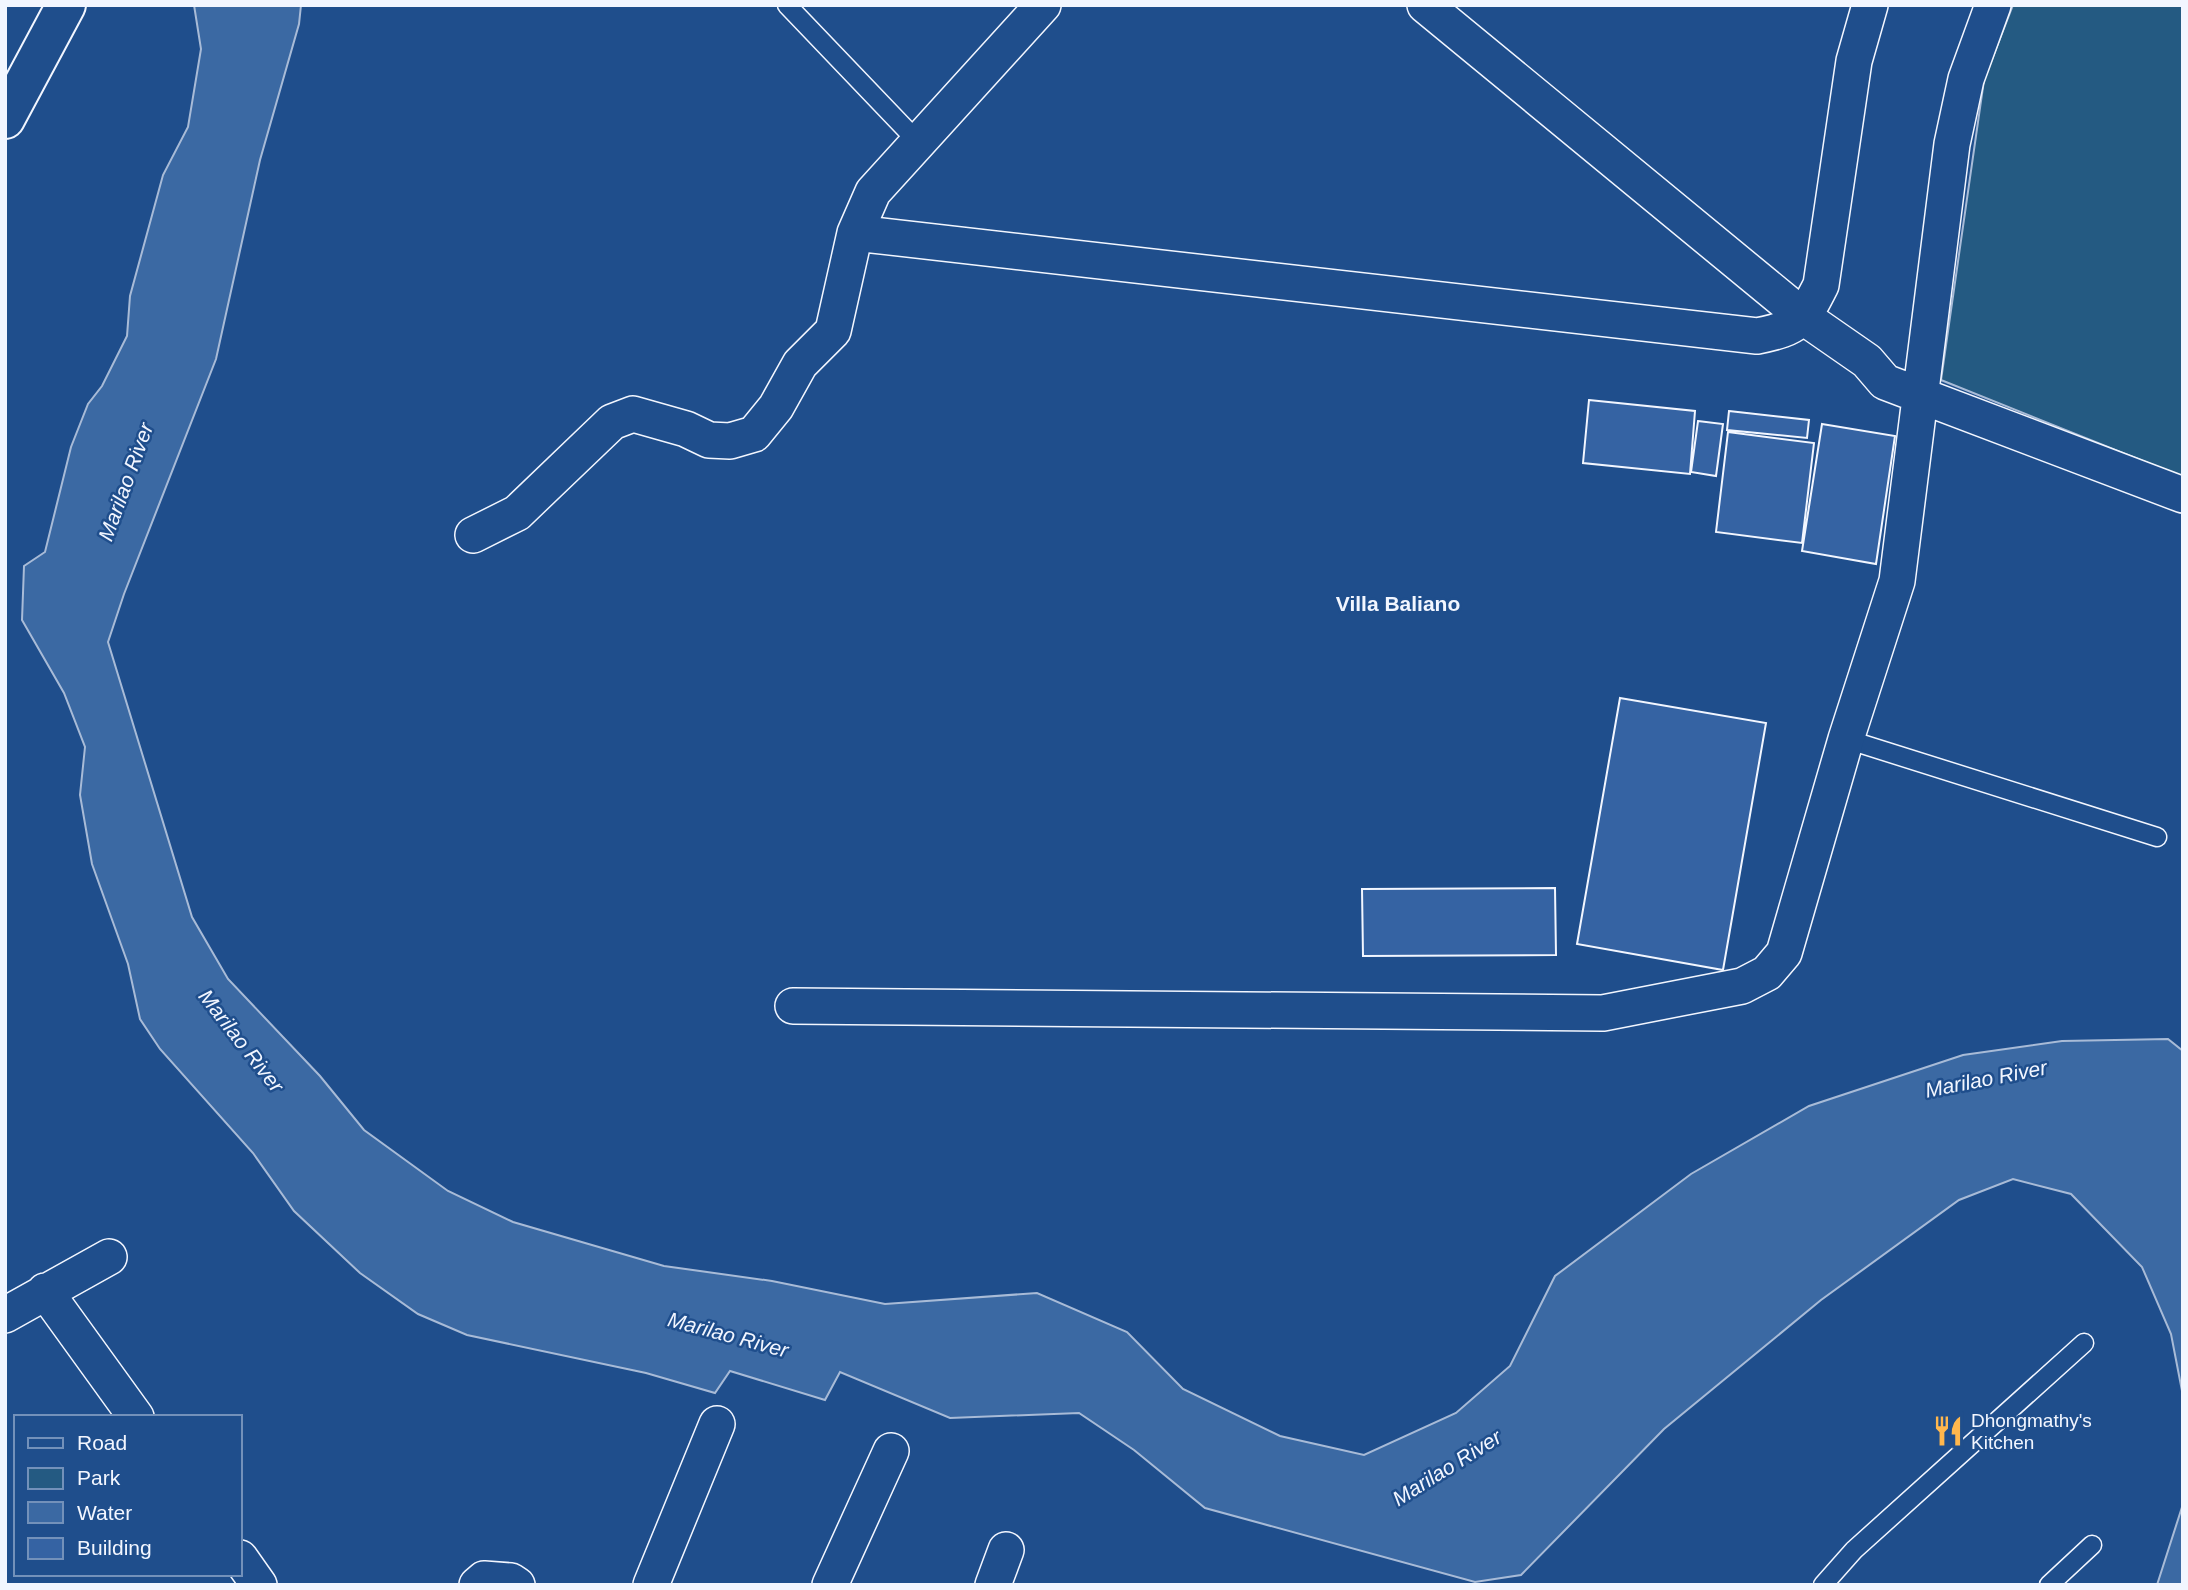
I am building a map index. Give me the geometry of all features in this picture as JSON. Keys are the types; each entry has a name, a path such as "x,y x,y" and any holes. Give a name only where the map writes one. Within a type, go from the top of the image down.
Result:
{"main road":[{"path":"5,119 66,5"}],"street":[{"path":"473,536 517,513 612,422 633,414 686,429 709,440 730,441 754,434 776,407 800,364 833,331 855,233 873,192 1043,5"},
{"path":"1425,5 1805,318 1867,361 1885,382 2183,495"},
{"path":"855,233 1757,336 1786,331 1805,318 1822,285 1854,61 1870,5"},
{"path":"793,1006 1603,1013 1742,986 1767,973 1784,953 1846,738 1896,581 1952,144 1966,79 1993,5"},
{"path":"5,1315 109,1257"},
{"path":"45,1291 135,1415"},
{"path":"651,1585 718,1424"},
{"path":"830,1585 891,1451"},
{"path":"993,1585 1006,1550"},
{"path":"242,1561 259,1585"},
{"path":"477,1585 484,1579 512,1581 517,1585"}],"lane":[{"path":"787,5 919,143"},
{"path":"1846,738 2157,837"},
{"path":"1823,1585 1854,1550 2084,1343"},
{"path":"2049,1585 2092,1545"}],"green space":[{"path":"2013,5 2183,5 2183,477 1941,380 1984,80"}],"water":[{"name":"Marilao River","path":"194,5 301,5 299,24 260,160 216,359 124,594 108,642 192,917 228,979 320,1076 364,1130 448,1191 513,1222 664,1266 772,1281 885,1304 1037,1293 1127,1332 1183,1389 1280,1436 1364,1455 1456,1413 1510,1366 1555,1276 1691,1174 1809,1106 1963,1055 2062,1041 2168,1039 2183,1051 2183,1396 2171,1334 2142,1267 2071,1194 2013,1179 1959,1200 1821,1300 1664,1429 1521,1575 1475,1582 1205,1508 1134,1450 1079,1413 950,1418 840,1372 825,1400 730,1371 715,1393 646,1373 467,1335 418,1314 360,1273 294,1211 253,1153 160,1049 140,1019 128,964 92,864 80,795 85,747 64,693 22,620 24,566 45,552 71,447 88,404 102,386 127,336 130,296 163,175 188,127 201,49"},
{"path":"2183,1504 2183,1585 2157,1585"}],"building":[{"path":"1589,400 1695,411 1690,474 1583,463"},
{"path":"1729,411 1809,420 1807,438 1727,430"},
{"path":"1698,421 1723,424 1716,476 1691,472"},
{"path":"1822,424 1895,436 1876,564 1802,551"},
{"path":"1728,432 1814,443 1802,543 1716,532"},
{"path":"1620,698 1766,723 1723,970 1577,944"},
{"path":"1555,888 1556,955 1363,956 1362,889"}],"place":[{"name":"Dhongmathy's Kitchen","path":"1948,1431"}],"district":[{"name":"Villa Baliano","path":"1398,604"}]}
